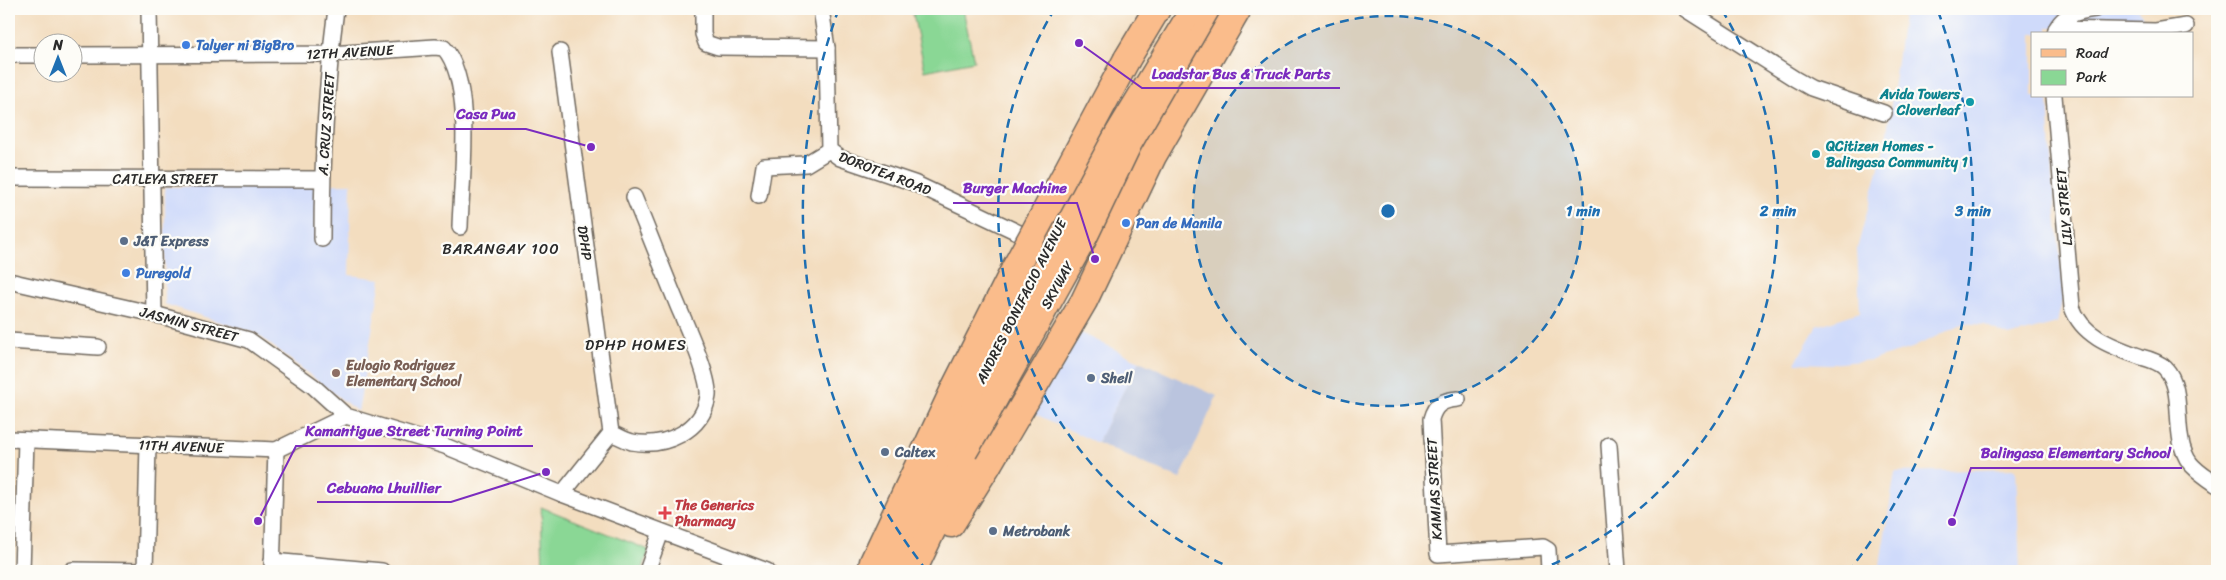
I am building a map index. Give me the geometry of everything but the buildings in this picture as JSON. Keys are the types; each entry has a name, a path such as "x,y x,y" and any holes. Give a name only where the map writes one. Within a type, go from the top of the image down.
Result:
{"highway":[{"path":"871,571 872,562 956,385 1015,268 1127,59 1157,9"},
{"name":"SKYWAY","path":"890,571 976,396 1083,192 1194,9"},
{"name":"SKYWAY","path":"913,571 991,405 1104,201 1222,9"},
{"path":"921,571 988,465 1084,301 1153,156 1238,9"}],"main road":[{"name":"ANDRES BONIFACIO AVENUE","path":"883,571 1078,188 1124,110 1166,31 1181,9"},
{"name":"ANDRES BONIFACIO AVENUE","path":"917,571 938,522 996,406 1041,325 1072,261 1222,9"}],"street":[{"path":"149,9 154,314"},
{"name":"A. CRUZ STREET","path":"322,239 322,179 330,54 336,9"},
{"path":"703,9 703,34 706,43 718,47 827,48"},
{"name":"DOROTEA ROAD","path":"821,9 827,48 830,150 840,158 914,183 1048,248"},
{"name":"ANDRES BONIFACIO AVENUE","path":"938,522 1024,405 1194,95 1247,9"},
{"path":"1685,9 1811,88 1884,113"},
{"path":"2055,32 2065,18 2080,11 2095,9"},
{"path":"2055,32 2156,31 2186,26"},
{"name":"12TH AVENUE","path":"82,55 330,54 444,48 454,62 464,121 460,227"},
{"name":"DPHP","path":"560,52 611,434"},
{"path":"9,55 32,55"},
{"name":"LILY STREET","path":"2054,98 2072,308 2075,318 2089,332 2101,340 2153,361 2167,371 2174,387 2179,435 2190,462 2199,472 2217,485"},
{"name":"DOROTEA ROAD","path":"759,196 764,166 806,164 830,150"},
{"name":"CATLEYA STREET","path":"9,178 151,180 322,179"},
{"path":"562,494 611,434 632,442 653,442 678,437 693,426 703,411 708,395 696,348 634,196"},
{"name":"JASMIN STREET","path":"9,281 154,314 248,340 313,386 346,416"},
{"path":"9,341 98,347"},
{"name":"KAMIAS STREET","path":"1458,400 1448,400 1438,404 1433,409 1431,419 1438,554 1543,547 1548,550 1550,571"},
{"path":"346,416 445,446 562,494 767,571"},
{"name":"11TH AVENUE","path":"9,439 276,450 346,416"},
{"path":"22,571 26,440"},
{"path":"72,570 145,571 148,444"},
{"path":"1609,444 1618,571"},
{"path":"276,450 272,566 382,571"},
{"path":"647,571 661,532"}],"shaded area":[{"path":"1904,9 2139,9 2147,28 2048,27 2048,32 2031,32 2031,98 2048,98 2052,177 2064,293 2057,323 2009,336 1985,325 1964,323 1912,348 1872,360 1830,364 1795,363 1817,326 1860,312 1857,249 1886,141"},
{"path":"351,184 349,275 381,279 358,412 257,334 165,304 165,187"},
{"path":"1071,328 1139,361 1097,443 1029,411"},
{"path":"1139,361 1217,396 1180,479 1097,443"},
{"path":"2016,469 2020,571 1879,571 1895,472"}],"green space":[{"path":"912,9 963,9 974,61 925,71"},
{"path":"541,507 649,550 642,571 543,571"}],"place":[{"name":"Loadstar Bus & Truck Parts","path":"1079,43"},
{"name":"Talyer ni BigBro","path":"186,45"},
{"name":"Avida Towers Cloverleaf","path":"1970,102"},
{"name":"Casa Pua","path":"591,147"},
{"name":"QCitizen Homes - Balingasa Community 1","path":"1816,154"},
{"name":"Pan de Manila","path":"1126,223"},
{"name":"J&T Express","path":"124,241"},
{"name":"Burger Machine","path":"1095,259"},
{"name":"Puregold","path":"126,273"},
{"name":"Eulogio Rodriguez Elementary School","path":"336,373"},
{"name":"Shell","path":"1091,378"},
{"name":"Caltex","path":"885,452"},
{"name":"Cebuana Lhuillier","path":"546,472"},
{"name":"The Generics Pharmacy","path":"665,513"},
{"name":"Kamantigue Street Turning Point","path":"258,521"},
{"name":"Balingasa Elementary School","path":"1952,522"},
{"name":"Metrobank","path":"993,531"}],"district":[{"name":"BARANGAY 100","path":"501,249"},
{"name":"DPHP HOMES","path":"636,345"}]}
